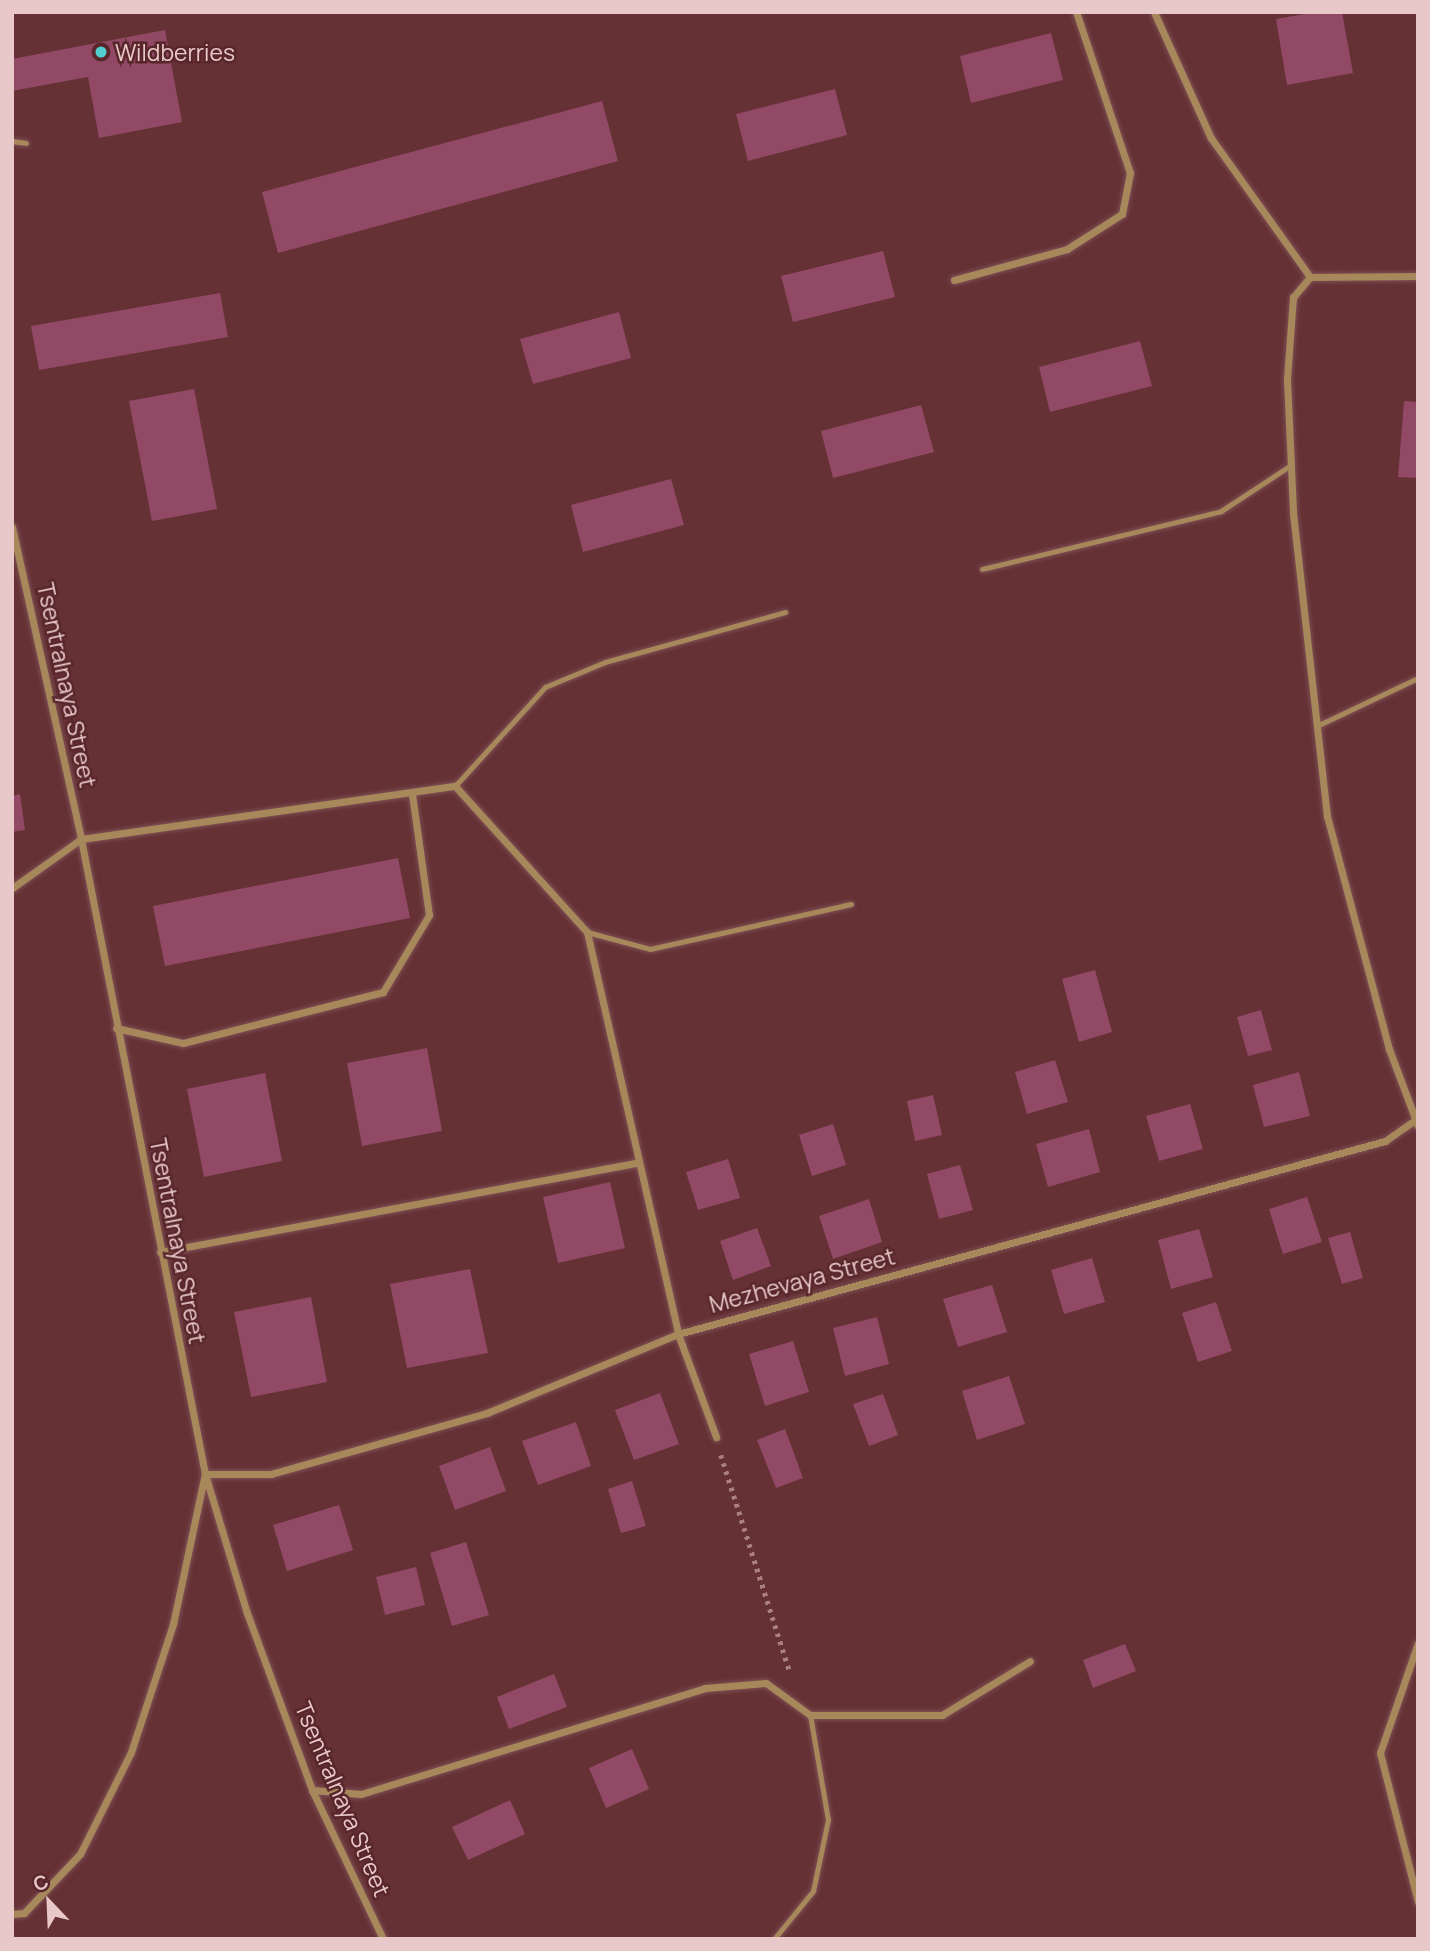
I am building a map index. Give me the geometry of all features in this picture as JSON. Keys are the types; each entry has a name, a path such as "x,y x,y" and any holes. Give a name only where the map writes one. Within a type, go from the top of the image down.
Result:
{"street":[{"path":"954,280 1067,249 1122,214 1130,173 1076,12"},
{"path":"1154,12 1210,138 1310,277"},
{"path":"1415,1124 1327,816 1321,724 1291,465 1287,379 1293,297 1310,277 1418,276"},
{"name":"Tsentralnaya Street","path":"12,527 81,839 205,1474 247,1613 313,1790 383,1939"},
{"path":"12,888 81,839 455,786 587,932 678,1334 716,1437"},
{"path":"116,1028 183,1043 383,992 429,915 412,794"},
{"name":"Mezhevaya Street","path":"205,1474 271,1474 487,1413 678,1334 1385,1141 1415,1124"},
{"path":"160,1252 639,1162"},
{"path":"12,1914 24,1913 80,1854 131,1752 173,1623 205,1474"},
{"path":"1418,1643 1380,1753 1418,1902"},
{"path":"313,1790 361,1794 705,1688 766,1682 810,1715 942,1715 1030,1661"}],"lane":[{"path":"12,141 26,144"},
{"path":"982,569 1221,511 1291,465"},
{"path":"455,786 545,687 605,662 785,612"},
{"path":"1321,724 1418,678"},
{"path":"587,932 650,949 851,904"},
{"path":"774,1939 813,1891 828,1820 810,1715"}],"path":[{"path":"716,1437 791,1676 810,1715"}],"building":[{"path":"1316,12 1342,12 1353,73 1287,85 1276,19"},
{"path":"165,30 182,122 99,138 88,77 12,91 12,59"},
{"path":"1051,33 1063,80 971,103 960,56"},
{"path":"835,89 847,135 748,161 736,114"},
{"path":"602,101 618,161 278,253 262,192"},
{"path":"883,251 895,297 793,322 781,276"},
{"path":"220,293 228,337 39,370 31,326"},
{"path":"619,312 631,358 533,384 520,339"},
{"path":"1140,341 1152,386 1050,412 1039,367"},
{"path":"194,389 217,509 152,521 129,401"},
{"path":"1404,401 1418,402 1418,478 1398,477"},
{"path":"921,405 934,452 833,478 821,431"},
{"path":"671,479 684,525 583,552 571,505"},
{"path":"20,794 25,830 12,832 12,796"},
{"path":"398,858 410,918 165,966 153,906"},
{"path":"1095,970 1112,1032 1079,1042 1062,979"},
{"path":"1261,1010 1272,1050 1248,1056 1237,1017"},
{"path":"427,1048 442,1131 362,1146 347,1063"},
{"path":"1055,1060 1068,1102 1027,1114 1015,1072"},
{"path":"1299,1072 1310,1116 1264,1127 1253,1085"},
{"path":"265,1073 282,1161 204,1177 187,1089"},
{"path":"933,1095 942,1135 915,1141 907,1101"},
{"path":"1190,1104 1203,1149 1159,1161 1146,1116"},
{"path":"833,1124 846,1165 812,1176 799,1135"},
{"path":"1089,1129 1100,1172 1048,1187 1036,1144"},
{"path":"728,1159 740,1198 698,1210 686,1172"},
{"path":"960,1165 973,1210 939,1219 927,1174"},
{"path":"610,1182 625,1248 558,1263 543,1197"},
{"path":"1307,1197 1322,1242 1283,1254 1269,1209"},
{"path":"869,1199 882,1242 833,1259 819,1216"},
{"path":"757,1228 771,1266 733,1280 720,1241"},
{"path":"1199,1229 1213,1277 1171,1289 1158,1240"},
{"path":"1350,1232 1363,1278 1342,1284 1328,1238"},
{"path":"1092,1258 1105,1302 1064,1314 1051,1270"},
{"path":"470,1269 488,1353 407,1368 390,1284"},
{"path":"992,1285 1007,1332 958,1347 943,1299"},
{"path":"311,1297 327,1382 251,1397 234,1312"},
{"path":"1216,1302 1232,1351 1198,1362 1182,1313"},
{"path":"877,1317 889,1364 845,1376 833,1328"},
{"path":"793,1341 809,1392 765,1406 749,1354"},
{"path":"1009,1376 1025,1424 977,1440 962,1391"},
{"path":"660,1393 679,1444 634,1460 615,1410"},
{"path":"883,1394 898,1435 869,1446 853,1404"},
{"path":"576,1422 591,1466 538,1485 522,1441"},
{"path":"785,1429 803,1478 776,1488 757,1440"},
{"path":"490,1447 506,1491 455,1510 439,1466"},
{"path":"632,1481 646,1526 621,1533 608,1489"},
{"path":"339,1505 353,1550 287,1571 273,1525"},
{"path":"466,1542 489,1615 452,1626 430,1553"},
{"path":"416,1567 425,1605 385,1615 376,1577"},
{"path":"1125,1644 1136,1671 1093,1688 1083,1660"},
{"path":"554,1674 567,1707 509,1729 497,1697"},
{"path":"632,1749 649,1789 606,1808 589,1768"},
{"path":"510,1800 525,1834 468,1860 452,1827"}],"place":[{"name":"Wildberries","path":"101,52"}]}
